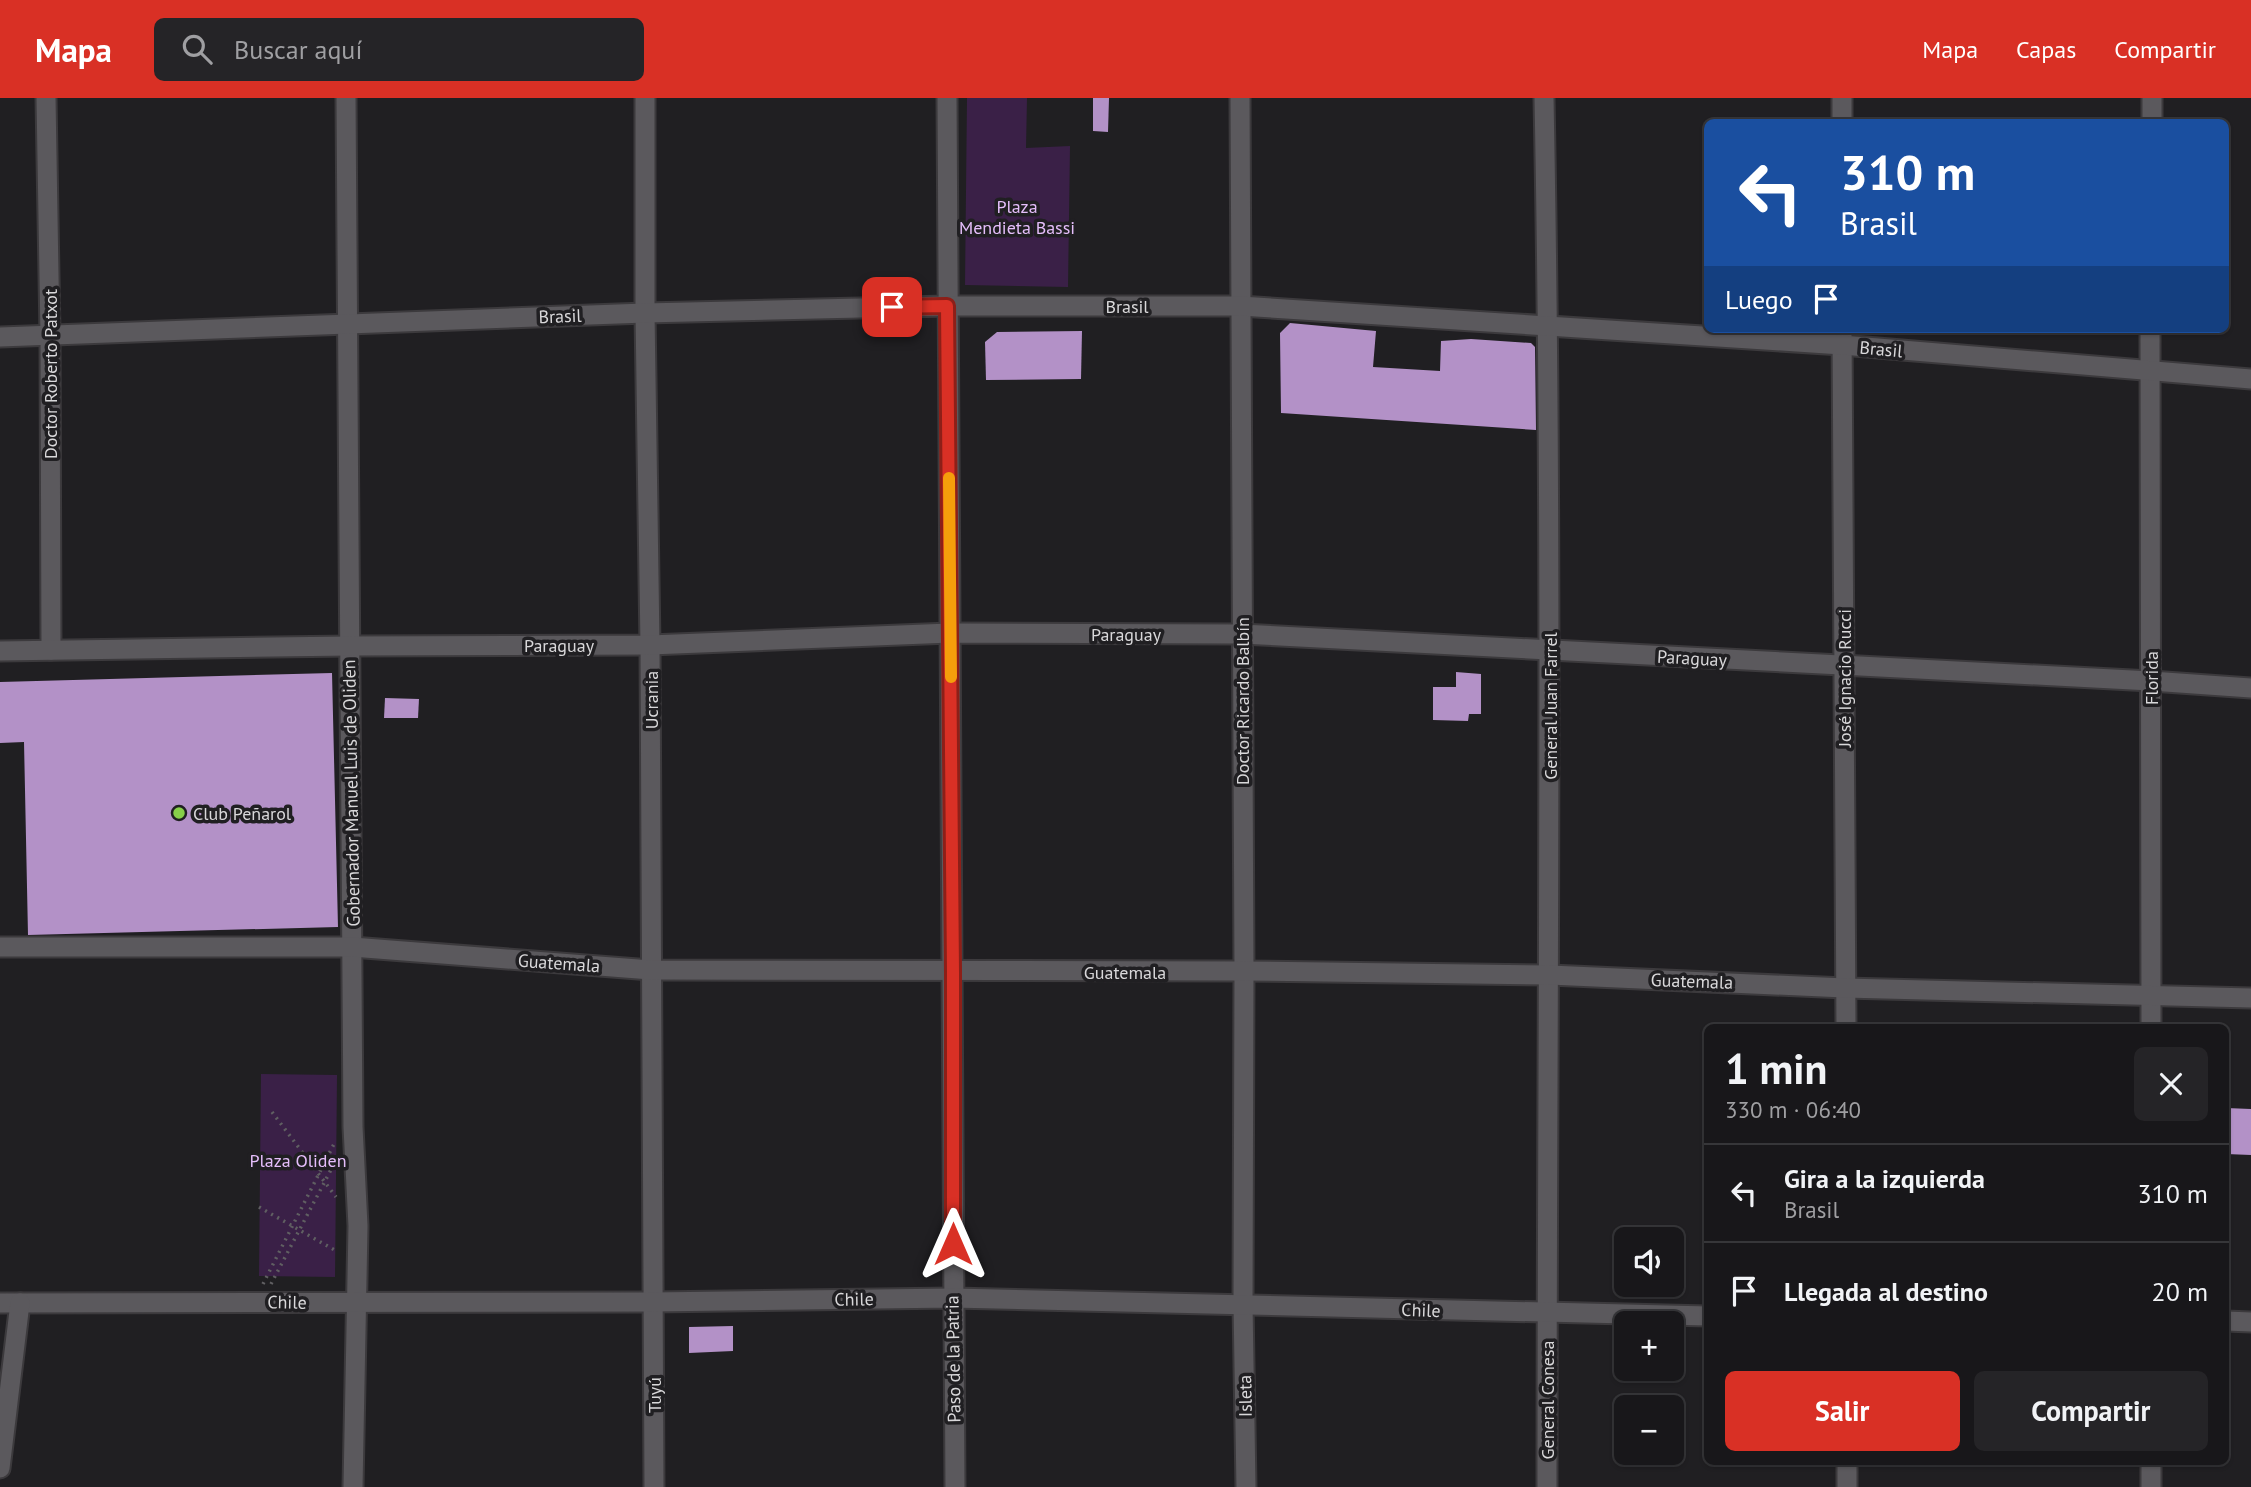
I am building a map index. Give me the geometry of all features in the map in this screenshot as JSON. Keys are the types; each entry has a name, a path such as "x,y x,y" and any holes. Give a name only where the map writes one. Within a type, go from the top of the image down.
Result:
{"street":[{"name":"Doctor Roberto Patxot","path":"46,98 51,650"},
{"name":"Gobernador Manuel Luis de Oliden","path":"346,98 353,1127 358,1226 353,1487"},
{"name":"Ucrania","path":"645,98 653,1302"},
{"name":"Paso de la Patria","path":"947,98 955,1487"},
{"name":"Doctor Ricardo Balbín","path":"1240,98 1243,1304"},
{"name":"General Juan Farrel","path":"1544,98 1549,325 1550,650 1547,1313"},
{"path":"1842,98 1842,119"},
{"path":"2152,98 2152,119"},
{"name":"Brasil","path":"0,337 645,313 947,306 1240,306 1549,325 1704,331"},
{"name":"Brasil","path":"1744,333 1842,337 2251,379"},
{"name":"Florida","path":"2150,333 2151,1024"},
{"name":"José Ignacio Rucci","path":"1842,337 1846,1024"},
{"name":"Paraguay","path":"0,651 650,645 950,633 1241,634 2251,688"},
{"name":"Guatemala","path":"0,947 352,947 651,970 1244,971 1550,975 1845,988 2251,998"},
{"name":"Chile","path":"0,1303 653,1302 953,1298 1704,1316"},
{"name":"Tuyú","path":"653,1302 654,1487"},
{"path":"0,1468 20,1303"},
{"name":"Isleta","path":"1243,1304 1246,1487"},
{"name":"General Conesa","path":"1547,1313 1547,1487"},
{"path":"2229,1321 2251,1322"},
{"path":"1847,1465 1847,1487"},
{"path":"2151,1465 2151,1487"}],"path":[{"path":"272,1112 358,1226"},
{"path":"258,1301 337,1139"},
{"path":"258,1301 300,1230 336,1160"},
{"path":"259,1207 358,1263"}],"green space":[{"name":"Plaza Mendieta Bassi","path":"967,98 1027,98 1026,148 1070,146 1068,287 965,285"},
{"name":"Plaza Oliden","path":"261,1074 337,1075 335,1277 259,1276"}],"building":[{"path":"1093,98 1109,98 1108,132 1093,131"},
{"path":"1290,323 1376,331 1373,367 1440,371 1441,341 1471,339 1531,343 1535,347 1536,430 1281,413 1280,333"},
{"path":"1082,331 1081,379 986,380 985,342 997,332"},
{"path":"1456,672 1481,674 1481,714 1469,714 1468,721 1433,720 1433,687 1456,687"},
{"name":"Club Peñarol","path":"332,673 338,927 28,935 24,742 0,743 0,682"},
{"path":"385,698 419,699 418,718 384,718"},
{"path":"2229,1108 2251,1109 2251,1155 2229,1154"},
{"path":"733,1326 733,1351 689,1353 689,1327"}],"slow traffic":[{"path":"949,478 951,677"}],"place":[{"name":"Club Peñarol","path":"179,813"}],"route":[{"path":"892,307 947,306 953,1244"}]}
